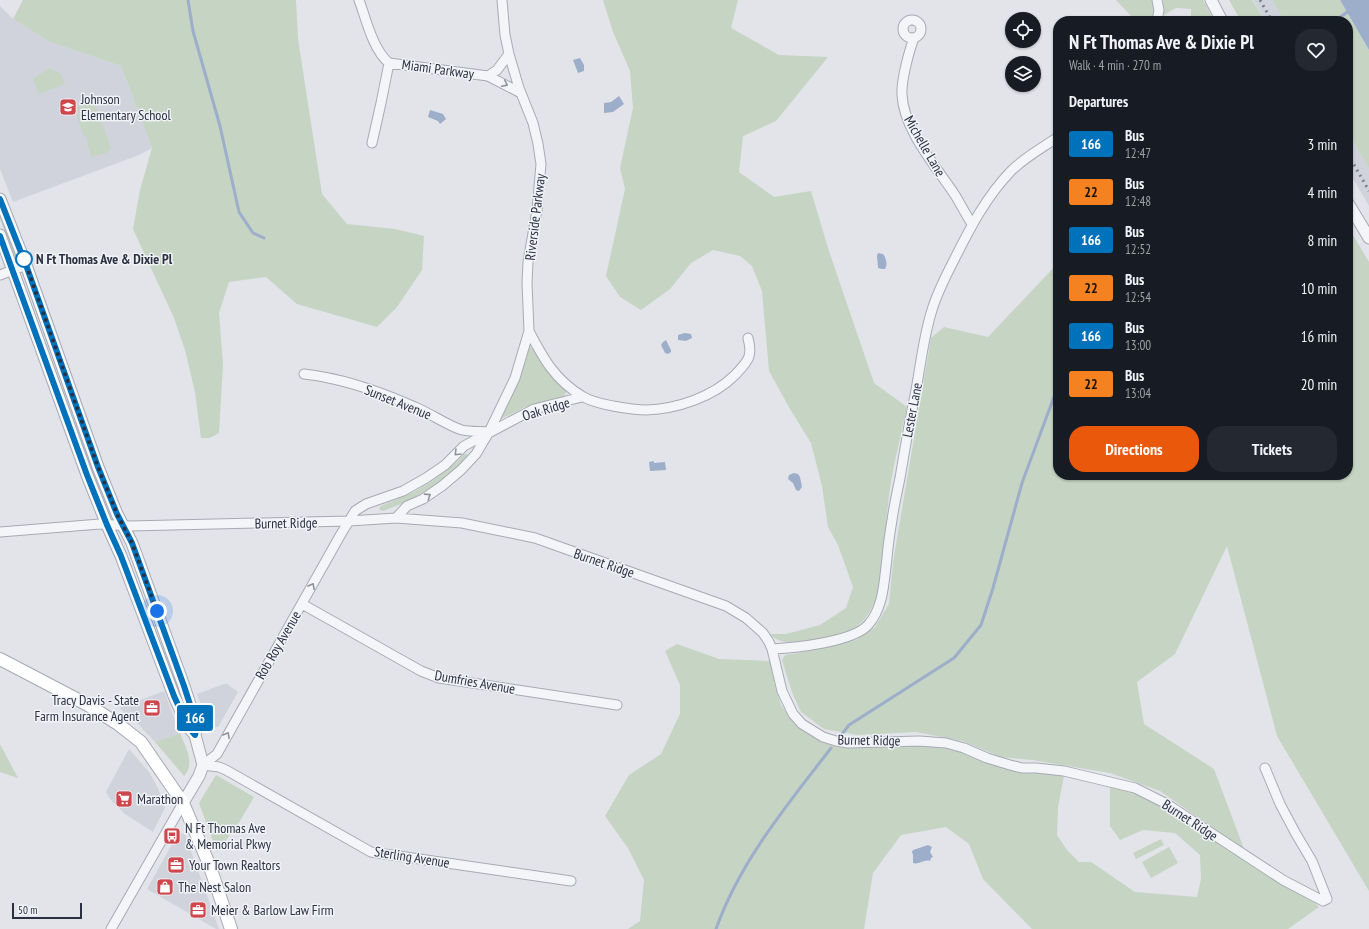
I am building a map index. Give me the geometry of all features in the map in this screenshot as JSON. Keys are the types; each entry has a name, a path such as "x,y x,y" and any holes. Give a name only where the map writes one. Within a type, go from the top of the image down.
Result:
{"main road":[{"path":"0,659 88,705 128,731 141,742 183,803 209,864 231,929"}],"street":[{"name":"Miami Parkway","path":"359,0 376,46 381,55 389,63 488,76 521,93"},
{"name":"Riverside Parkway","path":"396,518 407,506 423,499 442,486 461,470 476,454 489,432 515,378 529,331 527,283 528,262 541,164 533,123 521,93 509,54 505,35 502,0"},
{"path":"1157,0 1159,10 1157,16"},
{"path":"1211,0 1219,16"},
{"name":"Michelle Lane","path":"914,38 911,45 902,86 905,112 917,138 955,195 972,224"},
{"name":"Miami Parkway","path":"488,76 497,70 509,54"},
{"name":"Miami Parkway","path":"372,143 389,63"},
{"name":"Lester Lane","path":"772,649 838,640 863,630 876,613 883,589 893,515 929,320 941,286 972,224 982,208 1012,170 1029,156 1053,140"},
{"path":"0,199 26,265 98,467 117,514 132,543 184,686 197,726 195,735"},
{"path":"1353,211 1369,238"},
{"path":"0,236 87,475 121,556 174,696 188,727 195,735 203,765 199,776 112,929"},
{"path":"0,275 26,265"},
{"name":"Oak Ridge","path":"529,331 538,350 554,372 566,385 582,397 606,405 628,409 647,410 674,406 695,400 725,384 749,359 750,347 748,338"},
{"name":"Sunset Avenue","path":"304,374 353,384 388,395 462,430 489,432"},
{"name":"Oak Ridge","path":"489,432 534,409 582,397"},
{"path":"349,521 355,511 364,505 403,491 426,478 445,465 464,446 489,432"},
{"name":"Burnet Ridge","path":"0,532 100,524 123,526 349,521 396,518 462,523 509,532 542,541 726,606 746,618 763,633 769,642 782,691 793,714 802,724 823,737 848,743 919,741 946,743 964,748 1010,766 1064,771 1135,788 1167,804 1283,880 1323,902 1327,899 1312,861 1280,804 1265,768"},
{"name":"Rob Roy Avenue","path":"203,765 217,754 349,521"},
{"name":"Dumfries Avenue","path":"302,604 421,671 439,678 617,705"},
{"name":"Sterling Avenue","path":"203,765 219,767 371,852 571,881"}],"shaded area":[{"path":"1253,0 1272,0 1281,16 1262,16"},
{"name":"Johnson Elementary School","path":"0,6 13,19 50,42 121,66 152,148 139,155 13,202 0,169"},
{"path":"1353,141 1369,169 1369,206 1353,179"},
{"path":"227,684 238,692 218,727 209,727 197,694"},
{"path":"164,691 180,733 155,742 137,723 119,708"},
{"path":"129,749 149,772 158,788 165,808 153,832 125,814 110,799 106,792"},
{"path":"180,833 184,834 186,837 219,929 216,929 147,889 177,835"}],"green space":[{"path":"23,0 296,0 298,39 322,194 347,224 395,229 424,236 422,270 397,307 377,327 297,304 266,277 229,282 219,313 223,365 219,433 210,438 201,438 195,392 185,350 174,318 133,229 140,190 152,148 121,66 50,42 13,19"},
{"path":"603,0 738,0 731,28 779,55 828,57 776,121 743,136 739,172 774,197 811,191 829,251 874,383 907,407 891,482 879,588 869,614 853,629 841,634 810,641 791,643 774,638 770,634 786,634 820,625 846,608 853,587 838,545 828,527 822,486 811,443 769,371 762,291 752,266 740,256 713,250 691,263 670,289 641,310 620,297 606,276 625,189 620,168 633,108 630,71 613,32"},
{"path":"1116,0 1153,0 1153,16 1131,16"},
{"path":"1163,0 1203,0 1211,16 1191,16 1191,9 1176,8 1164,15"},
{"path":"1229,0 1252,0 1262,16 1238,16"},
{"path":"1272,0 1340,0 1349,16 1281,16"},
{"path":"1353,22 1369,50 1369,169 1353,141"},
{"path":"49,68 61,74 65,84 39,94 33,79"},
{"path":"94,101 111,148 106,153 92,157 87,144 88,142 86,136 84,137 77,116 79,114 77,107"},
{"path":"0,203 19,256 17,257 14,256 0,219"},
{"path":"1353,235 1369,262 1369,891 1277,736 1227,546 1175,654 1137,682 1144,724 1214,769 1244,849 1160,791 1110,773 1032,760 1001,757 962,741 916,732 857,735 824,729 801,712 792,692 782,660 785,655 856,640 875,627 889,604 893,562 931,338 944,327 988,337 1053,268 1053,480 1353,480"},
{"path":"530,347 536,353 543,366 566,391 566,393 562,398 552,399 525,407 501,419 500,416 528,348"},
{"path":"464,454 467,454 468,458 442,481 406,502 383,511 380,510 379,508 381,506 414,492 432,481 457,462"},
{"path":"677,644 719,659 770,661 775,686 781,705 793,721 808,734 827,744 856,747 939,745 1037,771 1064,776 1058,807 1057,835 1067,850 1079,862 1091,862 1135,892 1197,897 1201,879 1200,855 1175,833 1143,830 1120,840 1110,826 1110,785 1128,789 1154,802 1315,903 1319,907 1288,929 1032,929 983,879 969,844 946,827 901,835 873,873 864,929 628,929 640,921 644,880 628,848 605,816 629,775 661,754 680,714 680,685 665,651"},
{"path":"180,733 187,749 189,761 189,766 184,776 155,742"},
{"path":"0,745 1,746 18,778 0,772"},
{"path":"216,775 254,797 240,821 217,852 199,803"},
{"path":"1161,839 1164,845 1136,859 1133,853"},
{"path":"1169,847 1178,863 1151,878 1142,862"}],"water":[{"path":"1340,0 1369,0 1369,50 1353,22 1353,16 1349,16"},
{"path":"580,58 584,65 584,71 578,73 573,60"},
{"path":"619,96 624,104 613,112 604,113 604,103 611,102"},
{"path":"430,110 443,114 446,119 440,124 438,121 428,117"},
{"path":"878,253 883,254 885,257 885,269 878,268"},
{"path":"685,333 691,334 692,338 686,341 678,340 678,335"},
{"path":"666,340 671,350 668,354 665,353 661,345"},
{"path":"654,461 654,463 665,462 666,470 650,471 649,462"},
{"path":"794,473 798,474 800,477 802,487 799,491 796,490 793,483 788,479 789,475"},
{"path":"928,845 932,847 930,852 933,857 930,861 913,863 913,850"}],"waterway":[{"path":"188,0 193,31 220,126 239,212 253,233 264,238"},
{"path":"1342,16 1350,10"},
{"path":"842,734 849,725 954,658 981,625 993,588 1022,483 1053,399"},
{"path":"716,929 738,880 766,834 831,748"}],"railway":[{"path":"1260,0 1269,16"},
{"path":"1353,163 1369,191"}],"bus line":[{"name":"166","path":"0,199 26,265 98,467 117,514 132,543 171,650 197,726 195,735 188,727 174,696 121,556 87,475 0,236"}],"place":[{"name":"Johnson Elementary School","path":"68,107"},
{"name":"N Ft Thomas Ave & Dixie Pl","path":"24,259"},
{"name":"Tracy Davis - State Farm Insurance Agent","path":"152,708"},
{"name":"Marathon","path":"124,799"},
{"name":"N Ft Thomas Ave & Memorial Pkwy","path":"172,836"},
{"name":"Your Town Realtors","path":"176,865"},
{"name":"The Nest Salon","path":"165,887"},
{"name":"Meier & Barlow Law Firm","path":"198,910"}],"route":[{"path":"24,259 98,467 117,514 132,543 157,611"}]}
